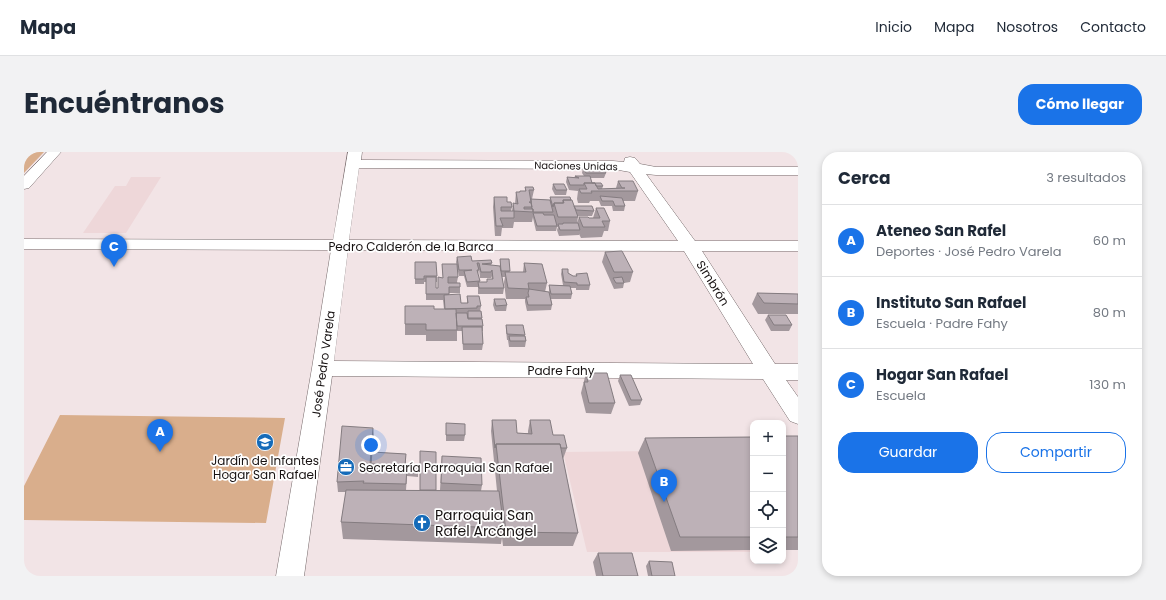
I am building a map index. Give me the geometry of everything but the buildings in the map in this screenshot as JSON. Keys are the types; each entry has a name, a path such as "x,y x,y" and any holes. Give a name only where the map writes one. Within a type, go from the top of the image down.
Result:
{"street":[{"path":"24,185 54,152"},
{"name":"Simbrón","path":"624,152 690,246 769,372 798,415"},
{"name":"Naciones Unidas","path":"354,158 613,165 656,171 798,171"},
{"name":"José Pedro Varela","path":"290,576 354,158"},
{"name":"Pedro Calderón de la Barca","path":"24,244 798,246"},
{"name":"Padre Fahy","path":"323,368 798,372"}],"shaded area":[{"path":"24,152 44,152 24,173"},
{"path":"131,177 161,177 126,233 83,233 115,186 126,186"},
{"path":"60,415 285,418 266,523 24,520 24,486"},
{"path":"750,450 750,552 587,552 563,452"}],"place":[{"name":"Hogar San Rafael","path":"114,267"},
{"name":"Jardín de Infantes Hogar San Rafael","path":"265,442"},
{"name":"Ateneo San Rafel","path":"160,452"},
{"name":"Secretaría Parroquial San Rafael","path":"346,467"},
{"name":"Instituto San Rafael","path":"664,502"},
{"name":"Parroquia San Rafel Arcángel","path":"422,523"}]}
